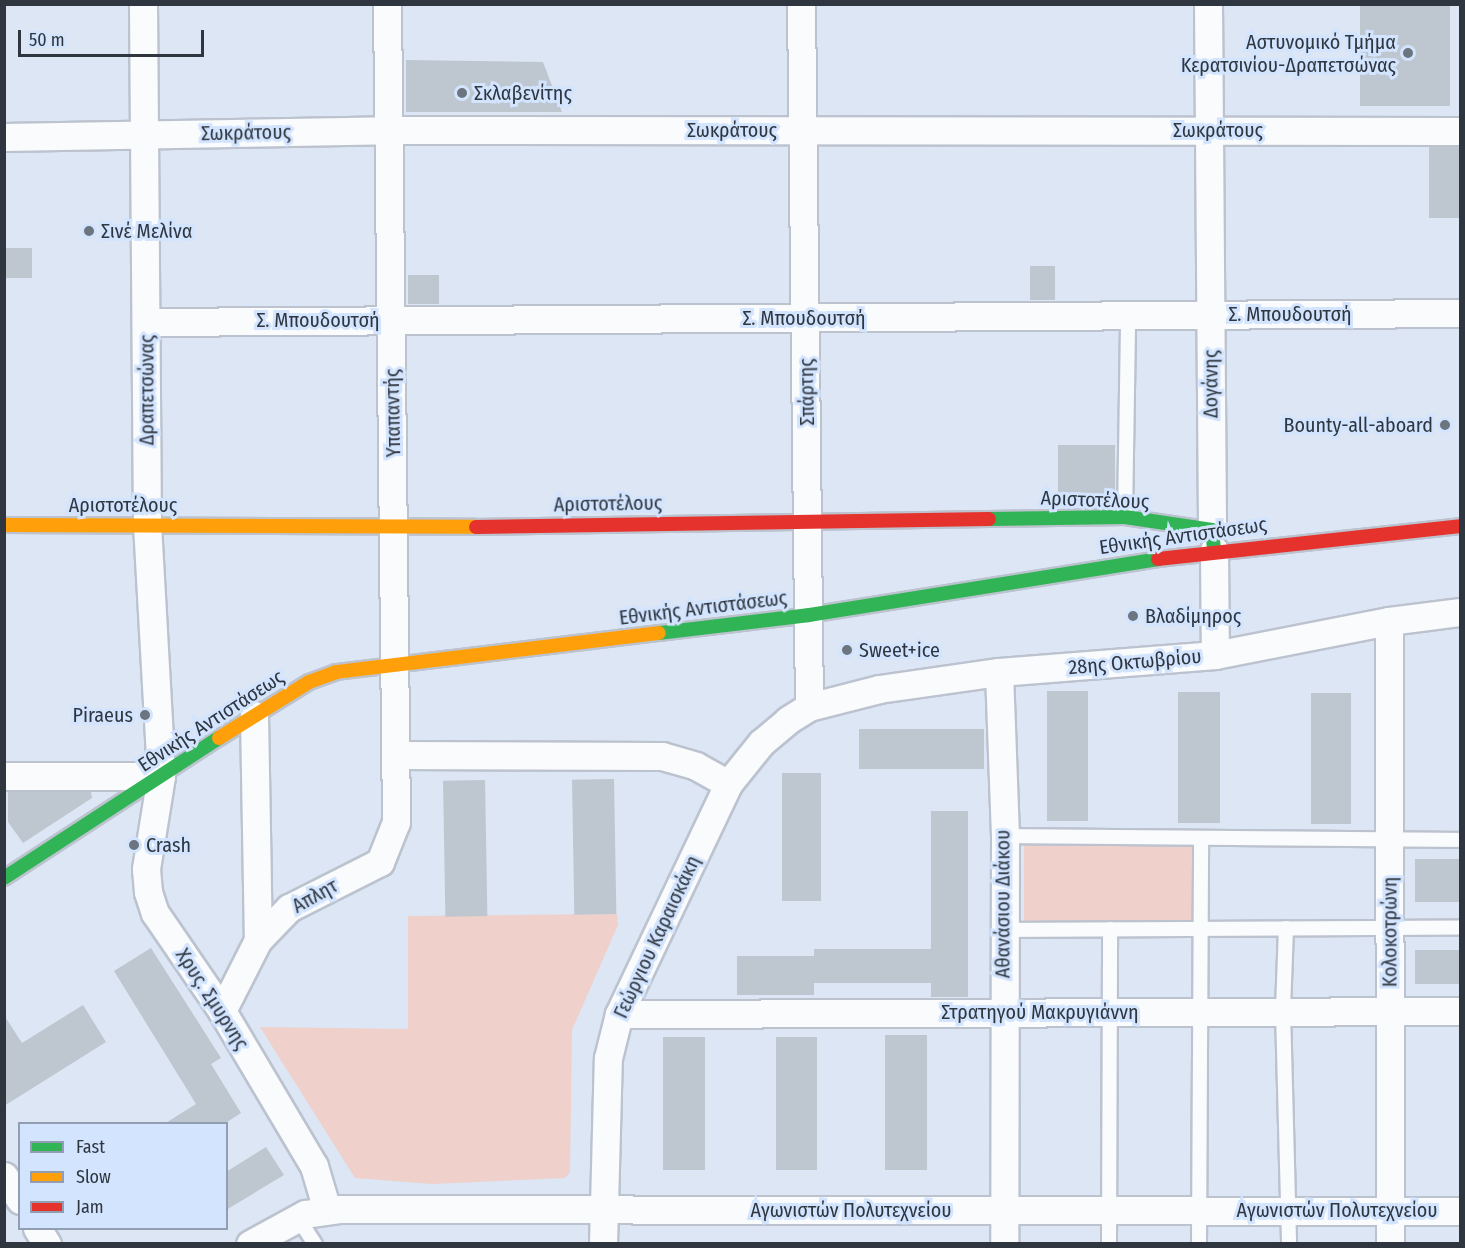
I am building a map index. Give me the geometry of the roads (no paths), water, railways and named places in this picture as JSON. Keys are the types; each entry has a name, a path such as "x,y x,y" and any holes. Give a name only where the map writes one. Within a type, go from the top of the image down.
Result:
{"street":[{"name":"Δραπετσώνας","path":"143,4 146,135 147,524 161,776"},
{"name":"Υπαπαντής","path":"387,4 398,755 396,822"},
{"name":"Σπάρτης","path":"801,4 809,519 809,707"},
{"name":"Δογάνης","path":"1208,4 1215,655"},
{"name":"Σωκράτους","path":"4,137 389,130 1461,131"},
{"name":"Σ. Μπουδουτσή","path":"147,322 1461,314"},
{"name":"Αριστοτέλους","path":"4,525 395,527 809,519 1125,517 1213,540"},
{"name":"Εθνικής Αντιστάσεως","path":"4,878 254,715 322,676 396,663 809,615 1213,540 1461,526"},
{"name":"28ης Οκτωβρίου","path":"809,707 879,688 999,672 1215,655 1389,621 1461,612"},
{"name":"Κολοκοτρώνη","path":"1389,621 1390,1244"},
{"name":"Αθανάσιου Διάκου","path":"999,672 1005,836 1002,1012 1004,1244"},
{"name":"Γεώργιου Καραισκάκη","path":"603,1244 608,1058 619,1014 728,784 761,743 809,707"},
{"path":"254,715 258,940"},
{"path":"398,755 663,756 696,766 728,784"},
{"path":"4,776 161,776"},
{"name":"Χρυς. Σμυρνης","path":"161,776 146,868 148,892 155,913 222,1011 314,1166 327,1210"},
{"name":"Απλητ","path":"222,1011 258,940 289,908 380,861 396,822"},
{"name":"Στρατηγού Μακρυγιάννη","path":"619,1014 1461,1011"},
{"path":"4,1176 18,1197"},
{"name":"Αγωνιστών Πολυτεχνείου","path":"250,1244 298,1218 327,1210 1461,1211"},
{"path":"38,1230 47,1244"}],"lane":[{"path":"1125,517 1128,315"},
{"path":"1005,836 1461,840"},
{"path":"1199,1244 1201,838"},
{"path":"1286,928 1283,1011 1289,1244"},
{"path":"1005,930 1461,928"},
{"path":"1109,1244 1110,929"},
{"path":"298,1218 315,1244"}],"place":[{"name":"Αστυνομικό Τμήμα Κερατσινίου-Δραπετσώνας","path":"1408,53"},
{"name":"Σκλαβενίτης","path":"462,93"},
{"name":"Σινέ Μελίνα","path":"89,231"},
{"name":"Bounty-all-aboard","path":"1445,425"},
{"name":"Βλαδίμηρος","path":"1133,616"},
{"name":"Sweet+ice","path":"847,650"},
{"name":"Piraeus","path":"145,715"},
{"name":"Crash","path":"134,845"}]}
